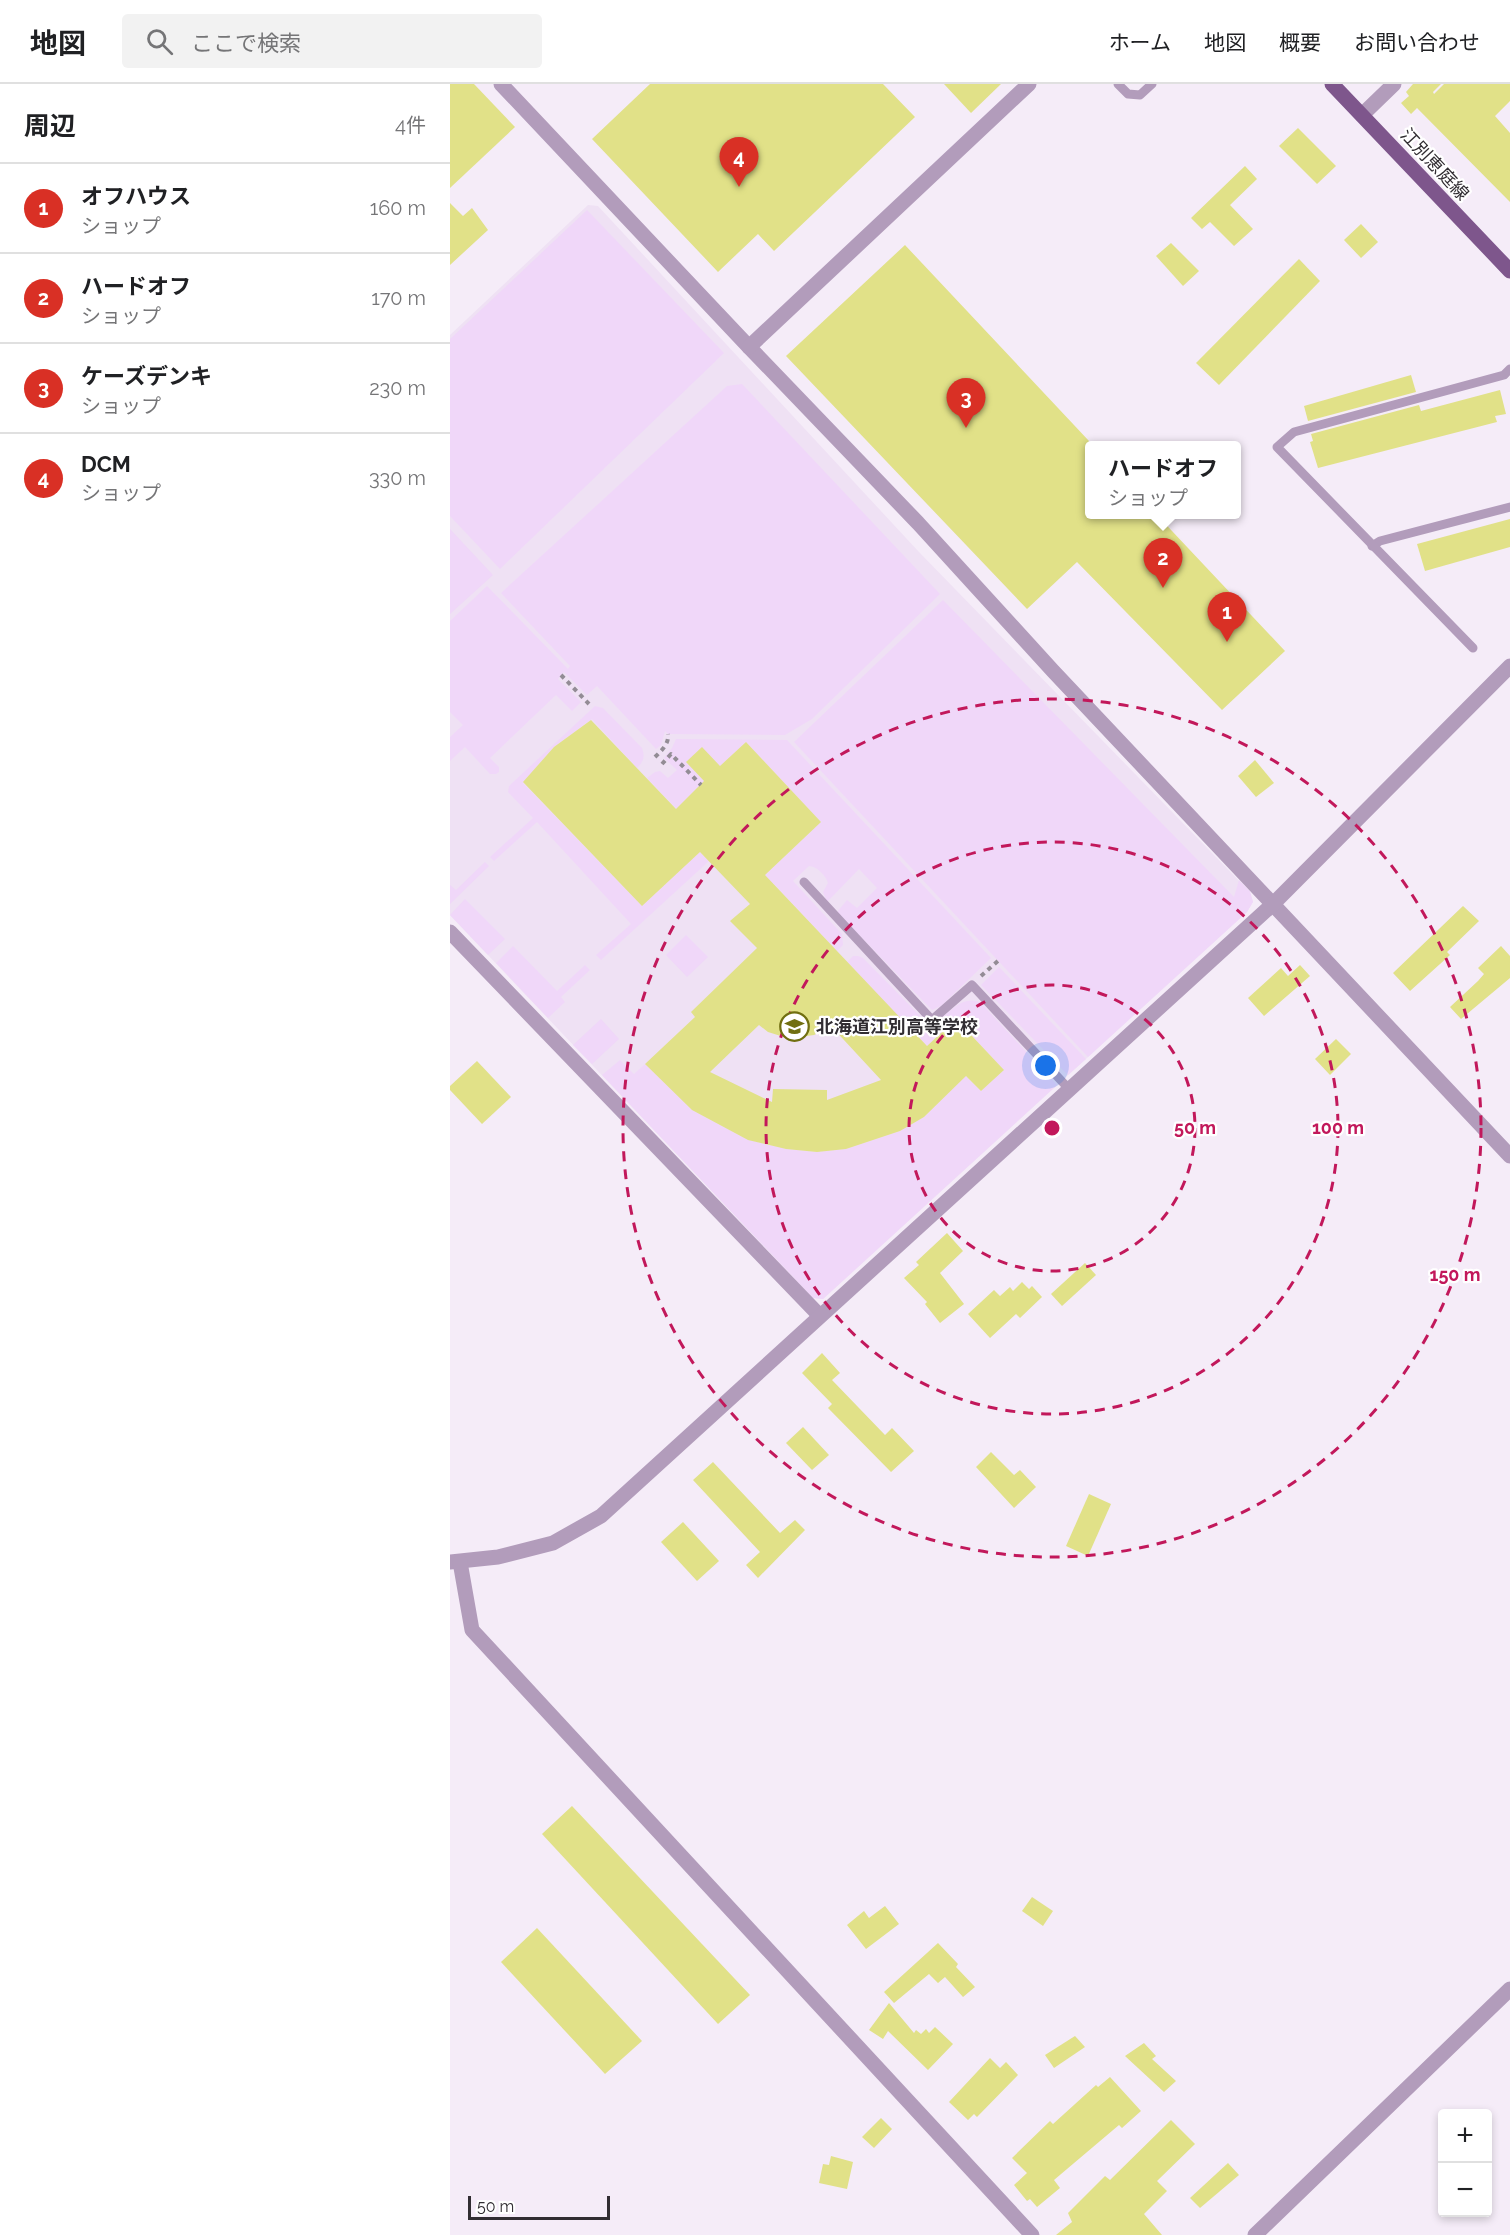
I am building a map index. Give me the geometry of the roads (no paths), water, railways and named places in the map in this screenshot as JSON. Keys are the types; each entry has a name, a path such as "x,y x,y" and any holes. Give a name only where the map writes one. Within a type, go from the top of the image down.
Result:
{"main road":[{"name":"江別恵庭線","path":"1332,84 1510,272"}],"street":[{"path":"501,84 918,523 1510,1156"},
{"path":"749,347 1029,84"},
{"path":"1362,115 1394,84"},
{"path":"1032,2235 472,1630 455,1562 498,1557 553,1543 601,1516 819,1315 1273,904 1510,666"},
{"path":"450,932 819,1315"},
{"path":"1255,2235 1510,1989"}],"lane":[{"path":"1118,84 1128,94 1140,95 1152,84"},
{"path":"1473,648 1277,447 1294,432 1504,375 1510,371"},
{"path":"1372,546 1510,507"},
{"path":"804,882 932,1020 972,985 1069,1089"}],"place":[{"name":"DCM","path":"739,187"},
{"name":"ケーズデンキ","path":"966,428"},
{"name":"ハードオフ","path":"1163,588"},
{"name":"オフハウス","path":"1227,642"},
{"name":"北海道江別高等学校","path":"795,1026"}]}
